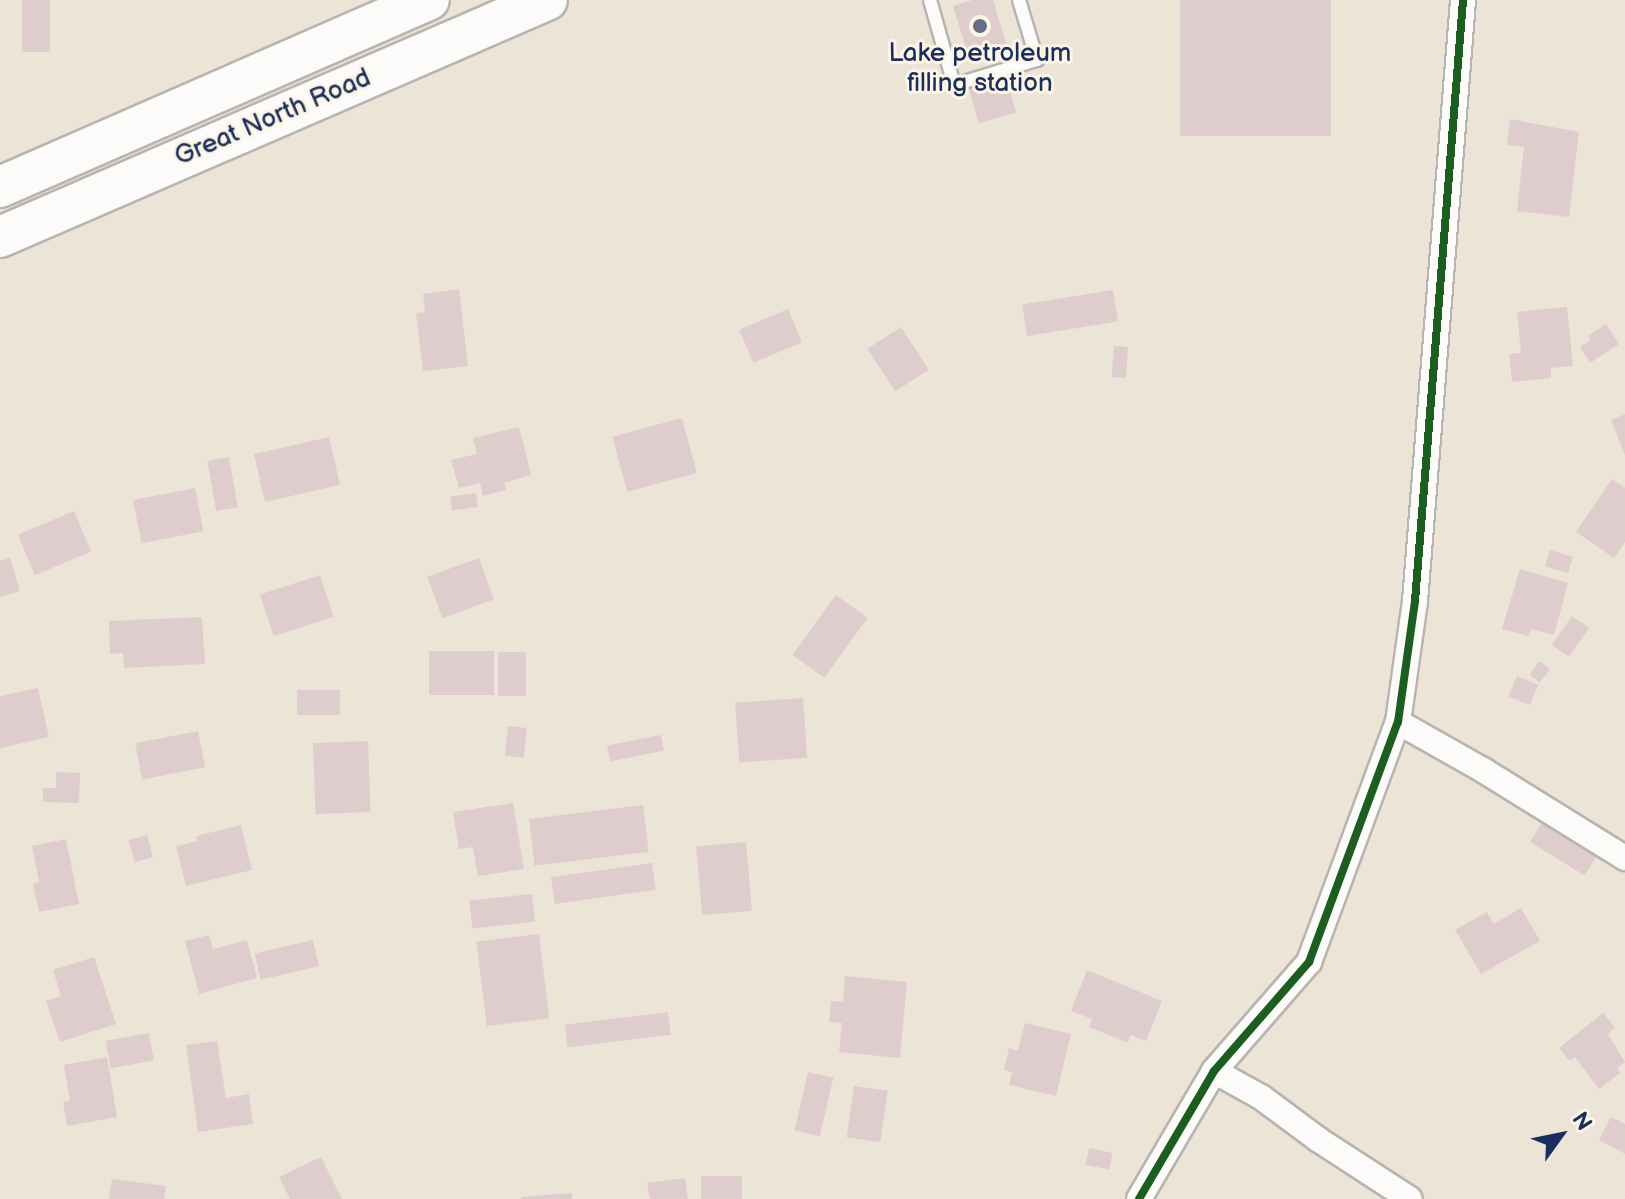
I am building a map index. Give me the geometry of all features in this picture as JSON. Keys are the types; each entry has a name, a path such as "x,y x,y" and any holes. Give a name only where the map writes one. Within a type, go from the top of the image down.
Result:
{"highway":[{"name":"Great North Road","path":"0,187 429,0"},
{"name":"Great North Road","path":"0,237 547,0"}],"street":[{"path":"1139,1199 1214,1071 1309,962 1398,722 1415,601 1463,0"},
{"path":"1398,722 1483,770 1625,858"},
{"path":"1214,1071 1261,1097 1410,1199"}],"lane":[{"path":"930,0 954,85 1037,60 1019,0"}],"building":[{"path":"22,0 50,0 50,52 22,52"},
{"name":"Lake petroleum filling station","path":"972,0 993,0 1007,46 969,58 953,6"},
{"path":"1180,0 1331,0 1331,136 1180,136"},
{"path":"1006,77 1016,113 979,123 969,88"},
{"path":"1510,119 1579,132 1569,217 1517,211 1524,147 1507,145"},
{"path":"459,289 468,366 423,371 416,313 425,312 423,294"},
{"path":"1113,290 1118,322 1027,336 1022,304"},
{"path":"1567,307 1573,366 1551,368 1551,378 1512,382 1509,354 1521,353 1517,312"},
{"path":"788,309 802,342 753,363 739,330"},
{"path":"1606,324 1619,344 1590,363 1580,347 1591,340 1588,336"},
{"path":"901,327 929,370 895,392 867,349"},
{"path":"1114,346 1128,347 1126,378 1112,377"},
{"path":"1625,414 1625,455 1611,420"},
{"path":"682,418 697,473 627,492 612,437"},
{"path":"519,427 531,475 504,483 506,490 483,496 480,483 459,488 451,460 477,454 473,438"},
{"path":"329,437 340,485 265,502 254,454"},
{"path":"229,457 238,507 216,511 207,461"},
{"path":"1612,479 1625,488 1625,542 1614,558 1576,532"},
{"path":"195,488 203,531 142,543 133,500"},
{"path":"476,493 478,507 452,510 450,497"},
{"path":"74,511 91,552 35,575 18,535"},
{"path":"1550,550 1573,557 1568,573 1545,566"},
{"path":"10,558 20,591 0,597 0,561"},
{"path":"479,558 494,599 442,618 427,577"},
{"path":"1520,569 1568,583 1554,635 1531,629 1529,636 1502,629"},
{"path":"320,575 334,617 274,636 260,594"},
{"path":"836,595 868,618 824,678 793,655"},
{"path":"1572,616 1589,628 1569,657 1552,645"},
{"path":"202,617 205,664 124,668 123,653 110,654 109,621"},
{"path":"429,651 494,651 494,695 429,695"},
{"path":"498,652 526,652 526,696 498,696"},
{"path":"1540,661 1550,669 1539,682 1529,674"},
{"path":"1517,676 1538,685 1530,705 1508,696"},
{"path":"38,688 49,737 0,748 0,696"},
{"path":"297,690 340,690 340,715 297,715"},
{"path":"803,698 807,758 739,763 735,703"},
{"path":"508,726 527,728 524,758 505,756"},
{"path":"198,731 205,767 142,780 135,743"},
{"path":"661,735 664,751 610,761 607,745"},
{"path":"368,741 370,812 316,814 313,743"},
{"path":"56,772 80,773 79,803 43,802 43,788 56,788"},
{"path":"513,803 524,869 478,876 473,847 459,849 453,812"},
{"path":"643,805 649,852 535,866 529,819"},
{"path":"1542,823 1596,857 1585,876 1530,842"},
{"path":"241,825 252,870 186,886 176,846 197,841 196,836"},
{"path":"147,835 153,857 135,862 129,840"},
{"path":"66,839 79,904 39,912 33,884 39,882 32,846"},
{"path":"746,842 752,911 702,915 696,846"},
{"path":"652,863 656,890 555,904 551,877"},
{"path":"532,894 535,922 472,928 469,901"},
{"path":"1521,908 1540,941 1481,974 1455,930 1487,912 1494,924"},
{"path":"539,934 549,1018 487,1026 476,942"},
{"path":"209,935 213,949 247,940 257,978 199,994 185,941"},
{"path":"313,940 319,966 261,980 255,953"},
{"path":"94,957 116,1024 60,1042 46,1001 61,996 53,970"},
{"path":"1087,970 1162,1001 1146,1041 1131,1035 1128,1043 1089,1027 1092,1019 1071,1011"},
{"path":"845,976 907,982 900,1058 839,1052 842,1023 829,1022 831,1001 843,1002"},
{"path":"668,1012 671,1035 568,1048 565,1025"},
{"path":"1603,1013 1615,1028 1608,1034 1625,1062 1617,1068 1620,1073 1599,1089 1575,1057 1570,1061 1559,1048"},
{"path":"1025,1023 1071,1034 1056,1096 1009,1085 1012,1072 1004,1070 1009,1048 1018,1051"},
{"path":"149,1033 154,1061 111,1068 106,1041"},
{"path":"217,1041 226,1098 249,1094 253,1124 198,1132 186,1045"},
{"path":"107,1057 117,1117 67,1126 63,1102 70,1101 64,1065"},
{"path":"808,1072 833,1078 820,1136 795,1130"},
{"path":"854,1086 888,1091 880,1142 847,1137"},
{"path":"1611,1117 1625,1124 1625,1154 1599,1140"},
{"path":"1089,1148 1112,1153 1109,1170 1085,1165"},
{"path":"321,1157 342,1199 290,1199 279,1177"},
{"path":"701,1176 742,1176 742,1199 701,1199"},
{"path":"685,1178 688,1199 650,1199 647,1183"},
{"path":"112,1179 166,1186 164,1199 109,1199"},
{"path":"572,1193 572,1199 521,1197"}],"cycle path":[{"path":"1139,1199 1214,1071 1309,962 1398,722 1415,601 1463,0"}],"place":[{"name":"Lake petroleum filling station","path":"980,26"}]}
